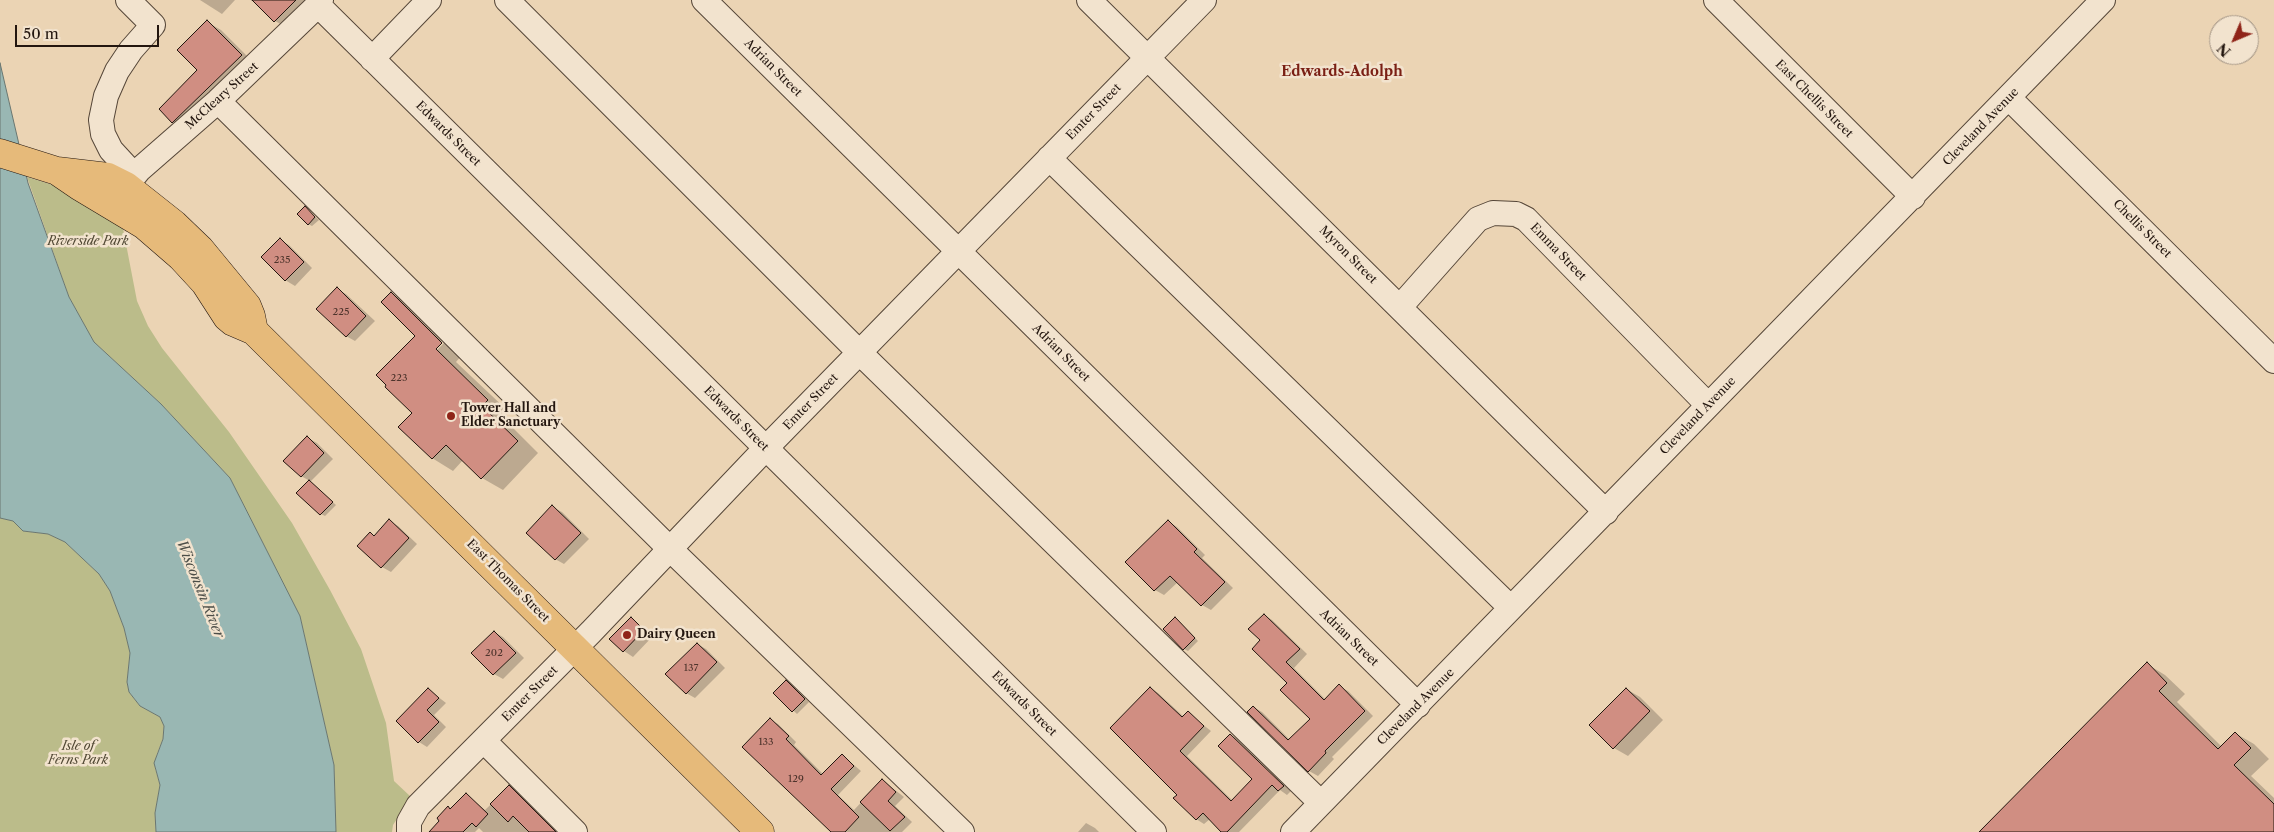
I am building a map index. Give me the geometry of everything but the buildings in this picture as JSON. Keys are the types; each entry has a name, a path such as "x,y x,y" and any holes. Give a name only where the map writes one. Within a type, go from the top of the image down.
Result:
{"main road":[{"path":"0,153 57,171 130,181 200,249 247,306 252,316 254,331"},
{"name":"East Thomas Street","path":"57,171 150,229 181,256 196,272 227,317 254,331 760,832"}],"street":[{"path":"128,0 153,25 131,50 117,71 106,96 101,120 103,134 130,181"},
{"path":"372,59 428,0"},
{"path":"507,0 859,352 1321,803"},
{"name":"Adrian Street","path":"704,0 1418,705"},
{"name":"Myron Street","path":"1089,0 1606,512"},
{"name":"Emter Street","path":"409,832 409,822 418,806 576,648 859,352 1204,0"},
{"name":"East Chellis Street","path":"1716,0 1913,197"},
{"name":"Cleveland Avenue","path":"1293,832 2103,0"},
{"name":"McCleary Street","path":"130,181 218,101 319,3"},
{"name":"Edwards Street","path":"319,3 372,59 1154,832"},
{"name":"Chellis Street","path":"2009,98 2274,361"},
{"path":"218,101 670,549 962,832"},
{"path":"1049,158 1512,608"},
{"name":"Emma Street","path":"1400,307 1478,220 1493,213 1516,214 1526,219 1708,405"},
{"path":"484,741 575,832"}],"green space":[{"name":"Riverside Park","path":"27,177 63,188 121,218 137,301 148,326 162,348 229,432 292,523 330,590 361,649 386,723 394,781 411,797 393,825 392,832 336,832 334,765 300,616 230,478 161,404 94,342 69,297"},
{"name":"Isle of Ferns Park","path":"0,518 13,521 23,531 48,534 65,542 99,574 110,591 124,628 130,653 127,682 129,692 140,706 160,717 164,726 163,739 157,754 155,768 160,785 155,813 156,832 0,832"}],"water":[{"name":"Wisconsin River","path":"0,63 28,183 69,297 94,342 161,404 230,478 300,616 334,765 336,832 156,832 155,813 160,785 154,763 163,739 164,726 160,717 140,706 129,692 127,682 130,653 124,628 110,591 99,574 65,542 48,534 23,531 13,521 0,518"}],"place":[{"name":"Tower Hall and Elder Sanctuary","path":"451,416"},
{"name":"Dairy Queen","path":"627,635"}],"district":[{"name":"Edwards-Adolph","path":"1342,72"}]}
